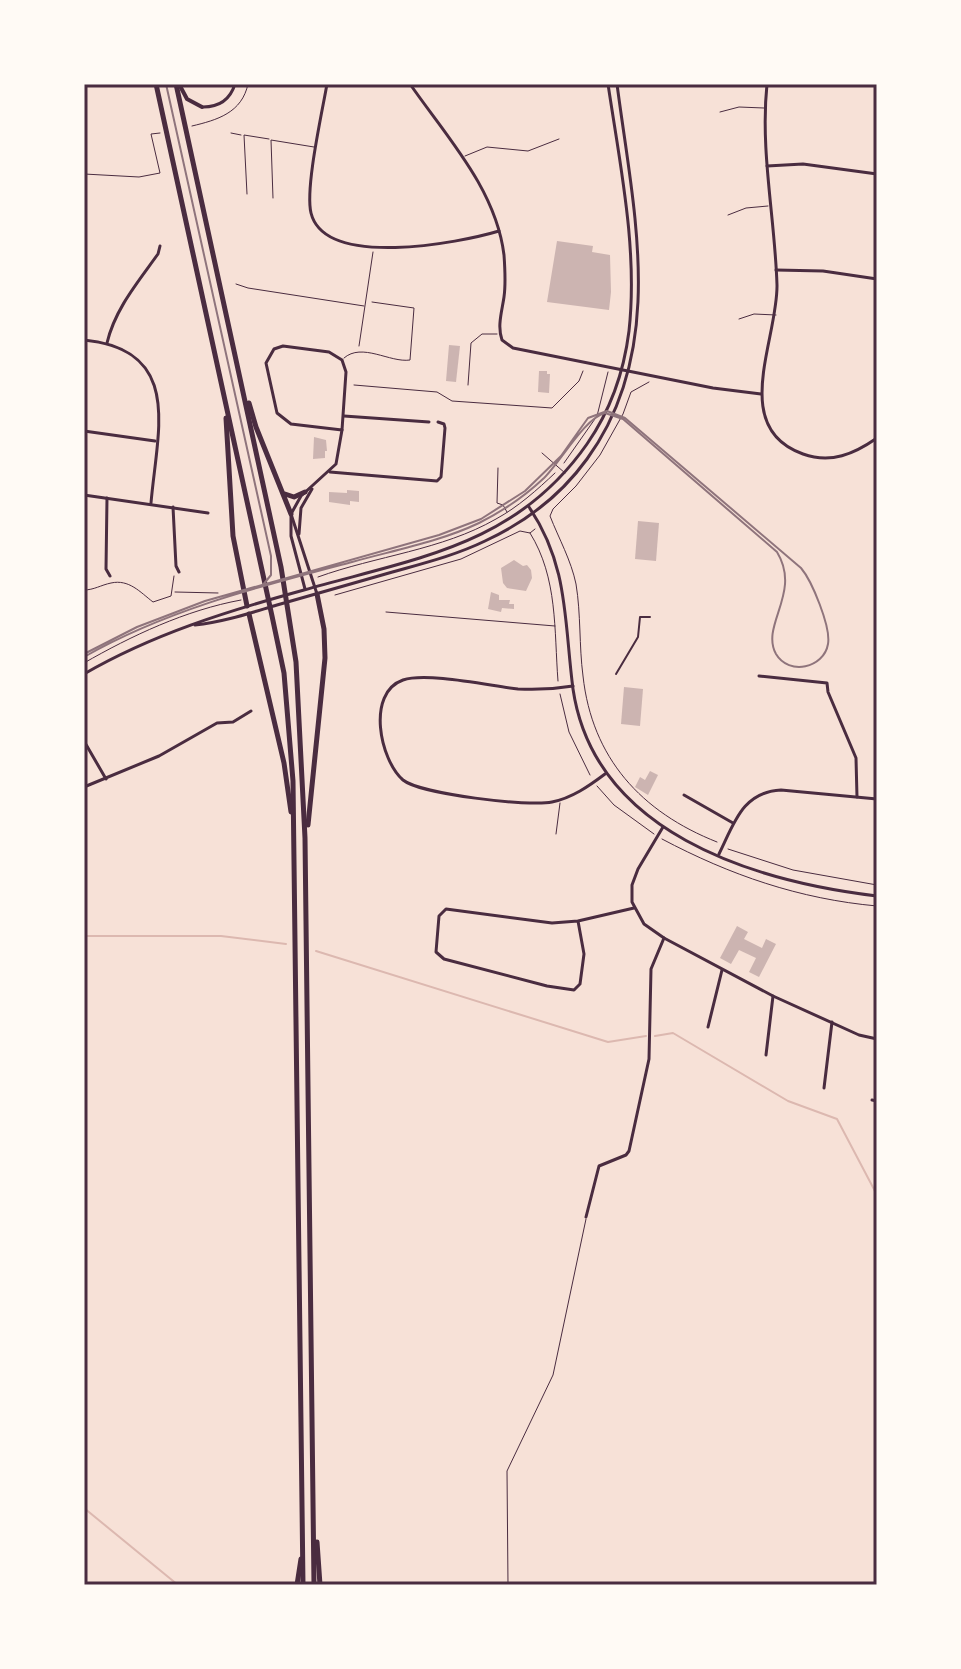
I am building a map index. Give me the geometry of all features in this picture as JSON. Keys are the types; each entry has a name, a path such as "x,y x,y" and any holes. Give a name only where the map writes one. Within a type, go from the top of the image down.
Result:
{"highway":[{"path":"156,84 284,673 290,732 294,824 303,1585"},
{"path":"177,84 187,99 202,107"},
{"path":"177,84 281,567 296,662 305,838 314,1585"},
{"path":"243,387 291,514"},
{"path":"226,405 233,536 247,606"},
{"path":"284,493 294,497 305,492"},
{"path":"305,838 325,658 324,629 317,594"},
{"path":"249,614 279,739 294,824"},
{"path":"313,1490 320,1585"},
{"path":"297,1585 303,1543"}],"street":[{"path":"202,107 222,103 230,96 235,84"},
{"path":"327,84 310,199 315,224 334,240 374,246 444,243 499,231"},
{"path":"84,674 154,638 187,626 259,602 466,543 529,507 565,473 605,413 621,368 629,330 631,265 608,84"},
{"path":"187,626 225,621 469,548 533,513 563,487 590,455 615,412 637,330 639,263 617,84"},
{"path":"767,84 767,166 776,270 776,315 761,394 763,410 769,426 782,443 799,453 820,459 836,458 857,451 877,438"},
{"path":"412,85 463,158 486,197 499,231 506,274 502,340 513,348 713,388 761,394"},
{"path":"767,166 803,164 877,174"},
{"path":"107,343 126,298 158,254 160,246"},
{"path":"776,270 823,271 877,279"},
{"path":"84,340 107,343 136,356 151,374 157,394 151,503"},
{"path":"307,597 291,536 291,514 305,492 330,472 339,460 344,416 346,372 342,360 329,352 283,346 270,353 266,370 275,409 284,421 342,430"},
{"path":"344,416 429,422"},
{"path":"330,472 434,482 441,477 445,428 438,422"},
{"path":"84,431 156,441"},
{"path":"299,534 301,508 314,486"},
{"path":"84,495 208,513"},
{"path":"107,498 106,569 110,576"},
{"path":"173,507 176,566 179,572"},
{"path":"529,507 548,539 560,573 566,604 573,686 581,726 605,774 628,801 663,827 719,854 793,881 877,896"},
{"path":"291,514 317,594"},
{"path":"247,606 249,614"},
{"path":"616,674 638,637 640,617 650,617"},
{"path":"759,676 827,683 856,758 857,798"},
{"path":"573,686 534,690 409,678 389,689 380,712 381,733 399,775 411,785 430,790 536,804 560,800 579,792 605,774"},
{"path":"84,787 159,756 217,723 233,722 251,711"},
{"path":"84,741 106,779"},
{"path":"719,854 733,823 750,800 773,791 877,799"},
{"path":"684,795 733,823"},
{"path":"663,827 634,877 631,896 644,924 664,938 773,996 877,1039"},
{"path":"578,921 583,965 580,984 574,990 444,959 436,952 439,916 446,909 552,923 578,921 634,908"},
{"path":"586,1217 599,1166 629,1151 649,1059 651,969 664,938"},
{"path":"708,1027 722,970"},
{"path":"766,1055 773,996"},
{"path":"824,1088 832,1022"}],"lane":[{"path":"720,112 739,107 765,108"},
{"path":"231,133 317,147"},
{"path":"244,135 247,194"},
{"path":"463,158 483,147 528,151 559,139"},
{"path":"271,140 273,198"},
{"path":"728,215 746,208 771,206"},
{"path":"342,360 350,353 358,352 386,356 392,360 410,360 414,308 372,302"},
{"path":"739,319 754,314 776,315"},
{"path":"468,385 471,343 482,334 500,334"},
{"path":"542,453 565,473"},
{"path":"556,834 560,800"},
{"path":"508,1585 507,1471 553,1375 586,1217"}],"path":[{"path":"192,126 215,121 231,113 248,84"},
{"path":"84,174 139,177 160,173 151,134 160,133"},
{"path":"358,352 374,246"},
{"path":"236,284 364,306"},
{"path":"323,575 456,537 507,512 537,490 559,468 597,416 610,366"},
{"path":"354,385 437,392 452,401 552,408 575,386 583,371"},
{"path":"650,376 647,384 631,392 600,455 550,516 563,543 576,587 583,676 589,711 601,744 627,783 677,823 723,846 793,870 877,885"},
{"path":"498,468 497,503 503,505 507,512"},
{"path":"530,533 547,573 556,626 559,685"},
{"path":"84,590 95,590 109,583 129,583 153,602 171,596 172,576 179,572"},
{"path":"173,592 218,593"},
{"path":"84,663 149,631 236,601"},
{"path":"386,612 556,626"},
{"path":"559,691 573,743 593,780"},
{"path":"596,785 614,805 650,832"},
{"path":"659,837 715,866 774,887 836,901 877,906"}],"building":[{"path":"557,241 593,246 592,252 610,255 609,310 547,302"},
{"path":"449,345 460,346 456,382 446,381"},
{"path":"539,371 550,374 549,393 538,392"},
{"path":"314,437 326,440 325,458 313,459"},
{"path":"347,490 359,491 359,502 350,501 350,505 329,502 329,492 347,493"},
{"path":"638,521 659,523 656,561 635,559"},
{"path":"514,560 531,570 532,578 526,591 507,588 503,583 501,568"},
{"path":"491,592 499,595 499,600 510,600 509,604 514,604 514,609 502,608 501,612 488,609"},
{"path":"624,687 643,689 640,726 621,724"},
{"path":"650,771 658,775 648,795 635,787 640,777 645,780"},
{"path":"737,926 748,932 744,939 762,948 766,939 776,944 759,977 749,972 756,958 739,950 731,964 720,958"}],"waterway":[{"path":"84,936 221,936 286,944"},
{"path":"316,951 608,1042 646,1036"},
{"path":"655,1036 673,1033 788,1101 837,1119 877,1195"},
{"path":"84,1508 178,1585"}],"tram line":[{"path":"166,84 271,556 271,575 262,586"},
{"path":"84,654 137,627 205,601 439,535 481,519 525,491 561,456 588,418 607,411 625,418 801,568 820,604 828,636 825,652 813,664 797,667 782,661 772,643 785,581 777,552 623,419 605,413 581,431 551,471 537,485 479,523 433,541 215,601 115,640 84,657"}]}
